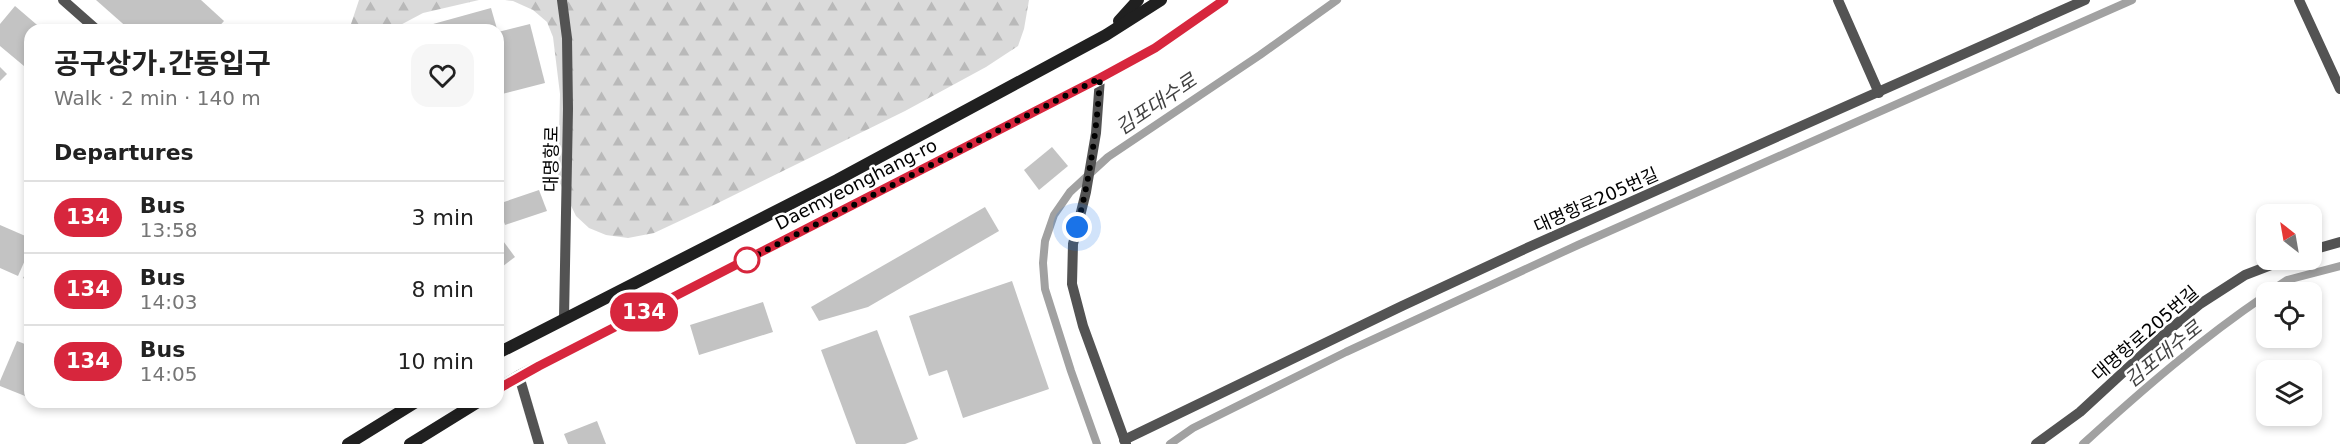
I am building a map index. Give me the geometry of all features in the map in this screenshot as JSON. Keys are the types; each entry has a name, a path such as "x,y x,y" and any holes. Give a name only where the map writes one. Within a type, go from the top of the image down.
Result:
{"main road":[{"path":"1107,35 1138,0"},
{"name":"Daemyeonghang-ro","path":"504,350 837,180 1107,35 1161,0"},
{"name":"Daemyeonghang-ro","path":"504,385 1100,78 1155,48 1224,0"},
{"path":"348,444 406,408"},
{"path":"410,444 468,408"}],"lane":[{"path":"63,0 90,24"},
{"name":"대명항로","path":"562,0 567,38 568,109 564,318"},
{"path":"1838,0 1879,93"},
{"name":"대명항로205번길","path":"1125,442 1518,252 2085,0"},
{"path":"2299,0 2340,89"},
{"path":"1100,78 1096,133 1086,192 1073,244 1072,284 1083,326 1125,442"},
{"path":"2322,247 2340,242"},
{"name":"대명항로205번길","path":"2036,444 2080,412 2200,304 2245,275 2258,270"},
{"path":"519,376 538,444"}],"green space":[{"path":"359,0 479,0 423,13 402,24 351,24"},
{"path":"505,0 1029,0 1024,29 1018,46 986,67 905,111 718,203 654,233 628,238 606,235 589,228 576,216 558,179 560,94 553,37 547,22 533,10"}],"building":[{"path":"96,0 201,0 224,21 221,24 123,24"},
{"path":"15,6 36,24 24,24 24,66 0,46 0,24"},
{"path":"491,8 496,24 433,24"},
{"path":"530,24 545,83 504,93 504,30"},
{"path":"0,67 7,74 0,81"},
{"path":"1052,147 1068,166 1039,190 1024,170"},
{"path":"539,190 547,211 505,225 504,202"},
{"path":"985,207 999,231 868,307 819,321 811,307"},
{"path":"0,225 24,235 24,262 18,276 0,268"},
{"path":"504,242 515,257 504,265"},
{"path":"1012,281 1049,389 963,418 947,370 929,376 909,316"},
{"path":"763,302 773,332 699,355 690,325"},
{"path":"877,330 918,439 905,444 856,444 821,350"},
{"path":"17,341 24,344 24,396 0,386"},
{"path":"597,421 606,444 568,444 564,434"}],"waterway":[{"name":"김포대수로","path":"1097,444 1045,289 1043,263 1045,241 1054,215 1070,192 1108,157 1260,55 1337,0"},
{"path":"1170,444 1193,428 1346,352 1578,245 2132,0"},
{"name":"김포대수로","path":"2284,282 2340,266"},
{"name":"김포대수로","path":"2083,444 2172,366 2256,302"}],"bus line":[{"name":"134","path":"504,385 1100,78 1155,48 1224,0"}],"route":[{"path":"747,260 743,262 1100,78 1096,133 1086,192 1077,227"}]}
